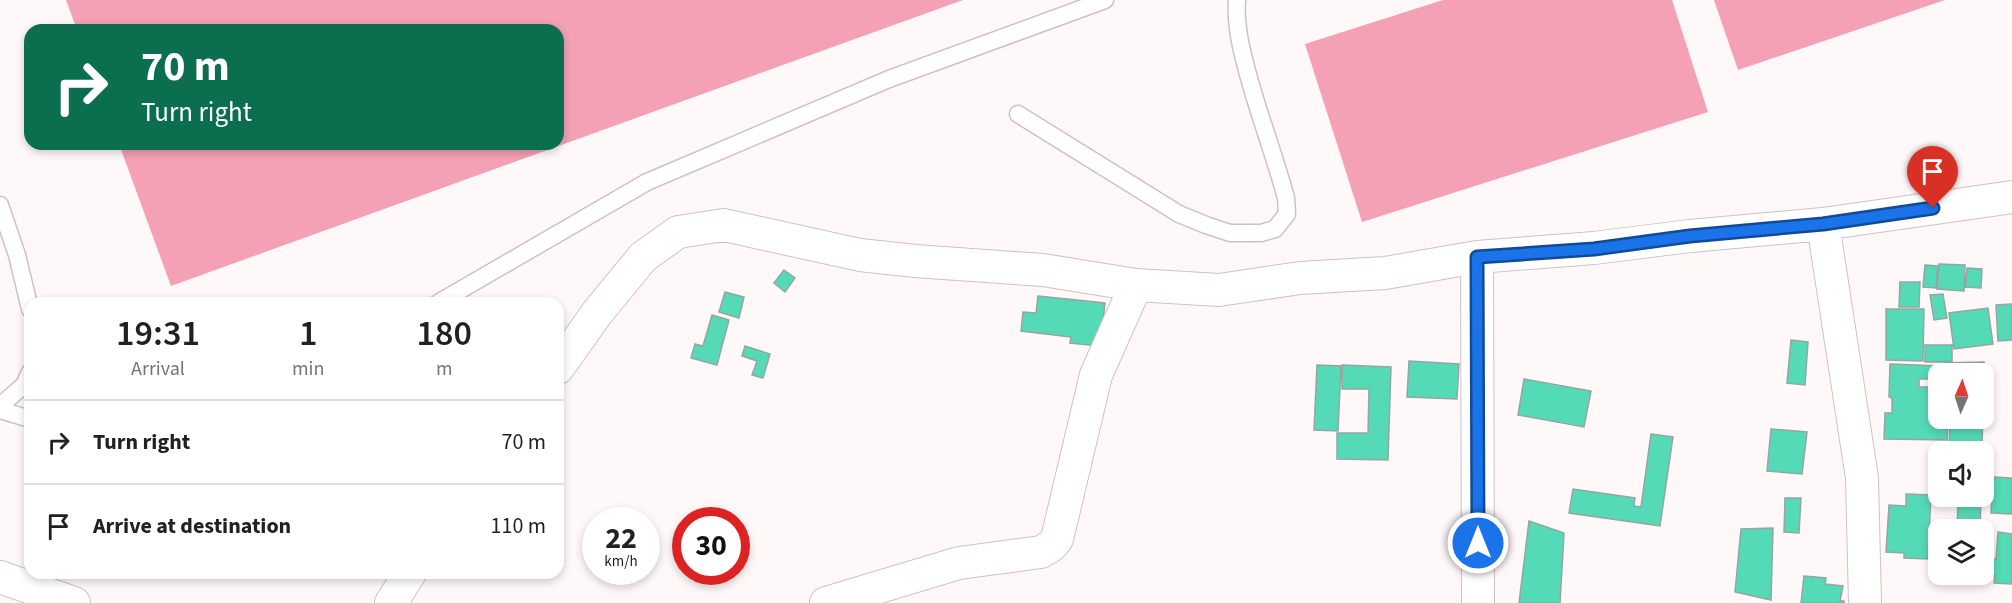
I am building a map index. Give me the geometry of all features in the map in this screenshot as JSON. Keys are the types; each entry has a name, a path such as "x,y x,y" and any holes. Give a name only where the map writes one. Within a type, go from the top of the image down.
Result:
{"street":[{"path":"564,360 597,313 643,257 678,232 724,225 860,255 1042,270 1136,285 1219,290 1300,278 1384,273 1477,257 1594,249 1690,236 1823,224 2012,197"},
{"path":"1823,224 1862,478 1865,603"},
{"path":"1477,257 1478,603"},
{"path":"826,603 959,563 1041,552 1051,546 1057,539 1096,375 1136,285"},
{"path":"0,577 74,603"},
{"path":"391,603 406,579"}],"lane":[{"path":"448,297 647,182 889,80 1105,0"},
{"path":"1018,114 1179,214 1230,233 1261,233 1275,229 1287,214 1286,198 1242,51 1236,12 1237,0"},
{"path":"0,205 17,255 27,297"},
{"path":"24,385 0,408 24,417"}],"shaded area":[{"path":"66,0 963,0 564,144 564,24 75,24"},
{"path":"1443,0 1672,0 1708,112 1362,222 1305,44"},
{"path":"1714,0 1945,0 1738,70"},
{"path":"121,150 548,150 171,286"}],"building":[{"path":"1939,264 1965,265 1964,291 1937,289"},
{"path":"1925,265 1938,266 1936,288 1923,287"},
{"path":"1967,268 1982,269 1981,288 1965,287"},
{"path":"784,270 795,278 785,292 774,283"},
{"path":"1900,282 1920,282 1919,307 1899,307"},
{"path":"725,292 744,297 739,318 719,312"},
{"path":"1943,294 1947,318 1934,320 1930,295"},
{"path":"1038,296 1105,303 1100,346 1070,343 1071,337 1021,331 1023,312 1036,313"},
{"path":"2012,304 2012,340 1998,341 1996,305"},
{"path":"1988,308 1993,344 1954,349 1949,313"},
{"path":"1886,309 1924,309 1923,361 1886,360"},
{"path":"712,315 729,320 717,365 691,358 695,344 703,346"},
{"path":"1791,340 1808,342 1805,385 1787,383"},
{"path":"1925,345 1952,345 1952,362 1925,362"},
{"path":"745,346 770,354 763,378 752,375 757,361 742,356"},
{"path":"1409,361 1459,364 1457,399 1407,397"},
{"path":"1890,364 1928,365 1928,379 1919,379 1919,387 1928,387 1928,429 1948,429 1947,440 1884,439 1885,413 1892,413 1892,398 1889,397"},
{"path":"1317,365 1341,366 1338,431 1314,430"},
{"path":"1342,365 1391,367 1388,460 1337,459 1337,433 1368,433 1369,389 1342,389"},
{"path":"1524,379 1591,391 1584,427 1518,415"},
{"path":"1771,429 1807,432 1802,474 1767,471"},
{"path":"1950,429 1983,429 1982,441 1949,441"},
{"path":"1651,434 1673,437 1660,526 1569,513 1573,489 1635,498 1634,506 1641,507"},
{"path":"1994,477 2012,478 2012,514 1991,513 1991,507 1994,507"},
{"path":"1906,494 1928,495 1928,507 1930,507 1930,519 1928,519 1928,559 1904,558 1904,553 1886,552 1889,505 1906,506"},
{"path":"1785,498 1801,498 1799,533 1784,532"},
{"path":"1958,507 1981,507 1980,519 1957,519"},
{"path":"1529,521 1564,533 1560,603 1519,603"},
{"path":"1773,528 1771,600 1735,592 1741,529"},
{"path":"1998,532 2012,534 2012,584 1994,583 1994,559 1996,559"},
{"path":"1804,576 1826,578 1825,584 1843,586 1840,601 1844,603 1801,603"}],"route":[{"path":"1478,543 1477,257 1594,249 1690,236 1823,224 1933,208"}]}
